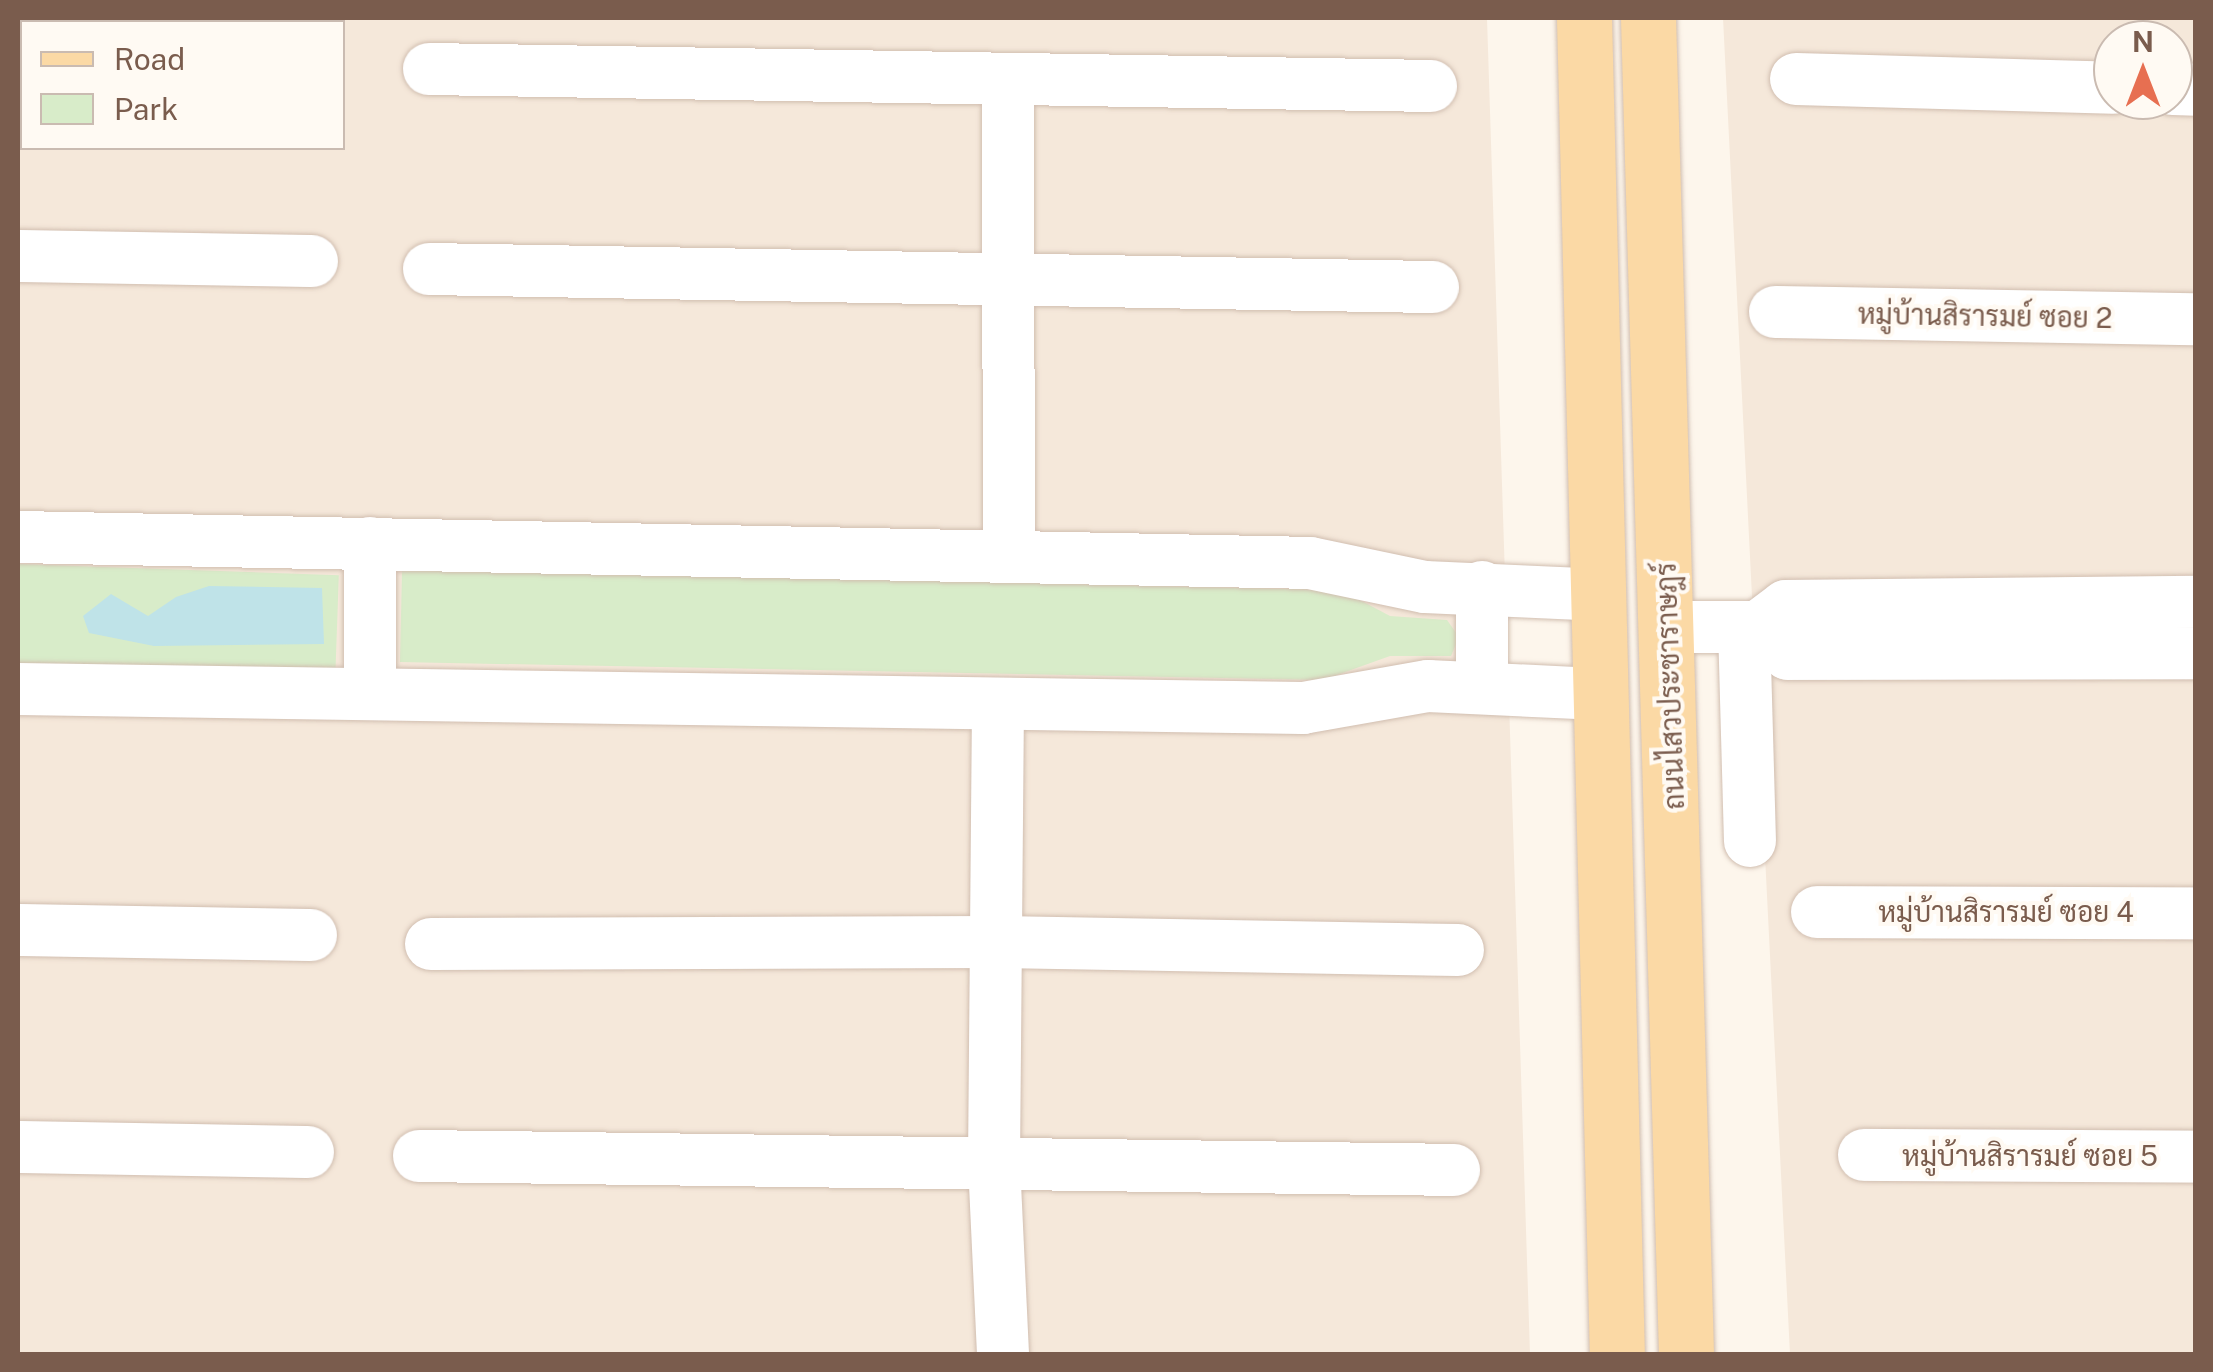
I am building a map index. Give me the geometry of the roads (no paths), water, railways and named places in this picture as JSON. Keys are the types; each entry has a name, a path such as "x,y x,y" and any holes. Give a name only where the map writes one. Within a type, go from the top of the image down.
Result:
{"main road":[{"path":"1584,18 1617,1354"},
{"name":"ถนนไสวประชาราษฎร์","path":"1648,18 1686,1354"},
{"path":"1611,1129 1681,1124"}],"street":[{"path":"429,69 1432,86"},
{"path":"1796,78 2093,87"},
{"path":"1008,80 1009,556"},
{"path":"18,256 312,261"},
{"path":"429,269 1434,287"},
{"name":"หมู่บ้านสิรารมย์ ซอย 2","path":"1775,312 2196,319"},
{"path":"18,537 1310,563 1425,587 1598,596"},
{"path":"370,542 370,694"},
{"path":"1482,587 1482,686"},
{"path":"2140,628 2196,602"},
{"path":"1668,628 1751,627 1786,606 1966,629 2140,628 2196,652"},
{"path":"1750,841 1751,627"},
{"path":"18,689 1303,708 1428,686 1600,694"},
{"path":"998,704 1000,942 994,1162 1003,1354"},
{"name":"หมู่บ้านสิรารมย์ ซอย 4","path":"1817,912 2196,913"},
{"path":"18,930 311,936"},
{"path":"431,944 1000,942 1458,950"},
{"path":"18,1147 308,1152"},
{"name":"หมู่บ้านสิรารมย์ ซอย 5","path":"1864,1155 2196,1157"},
{"path":"419,1156 1454,1170"}],"water":[{"path":"209,586 322,588 324,644 154,646 89,633 83,616 111,594 148,616 176,597"}]}
